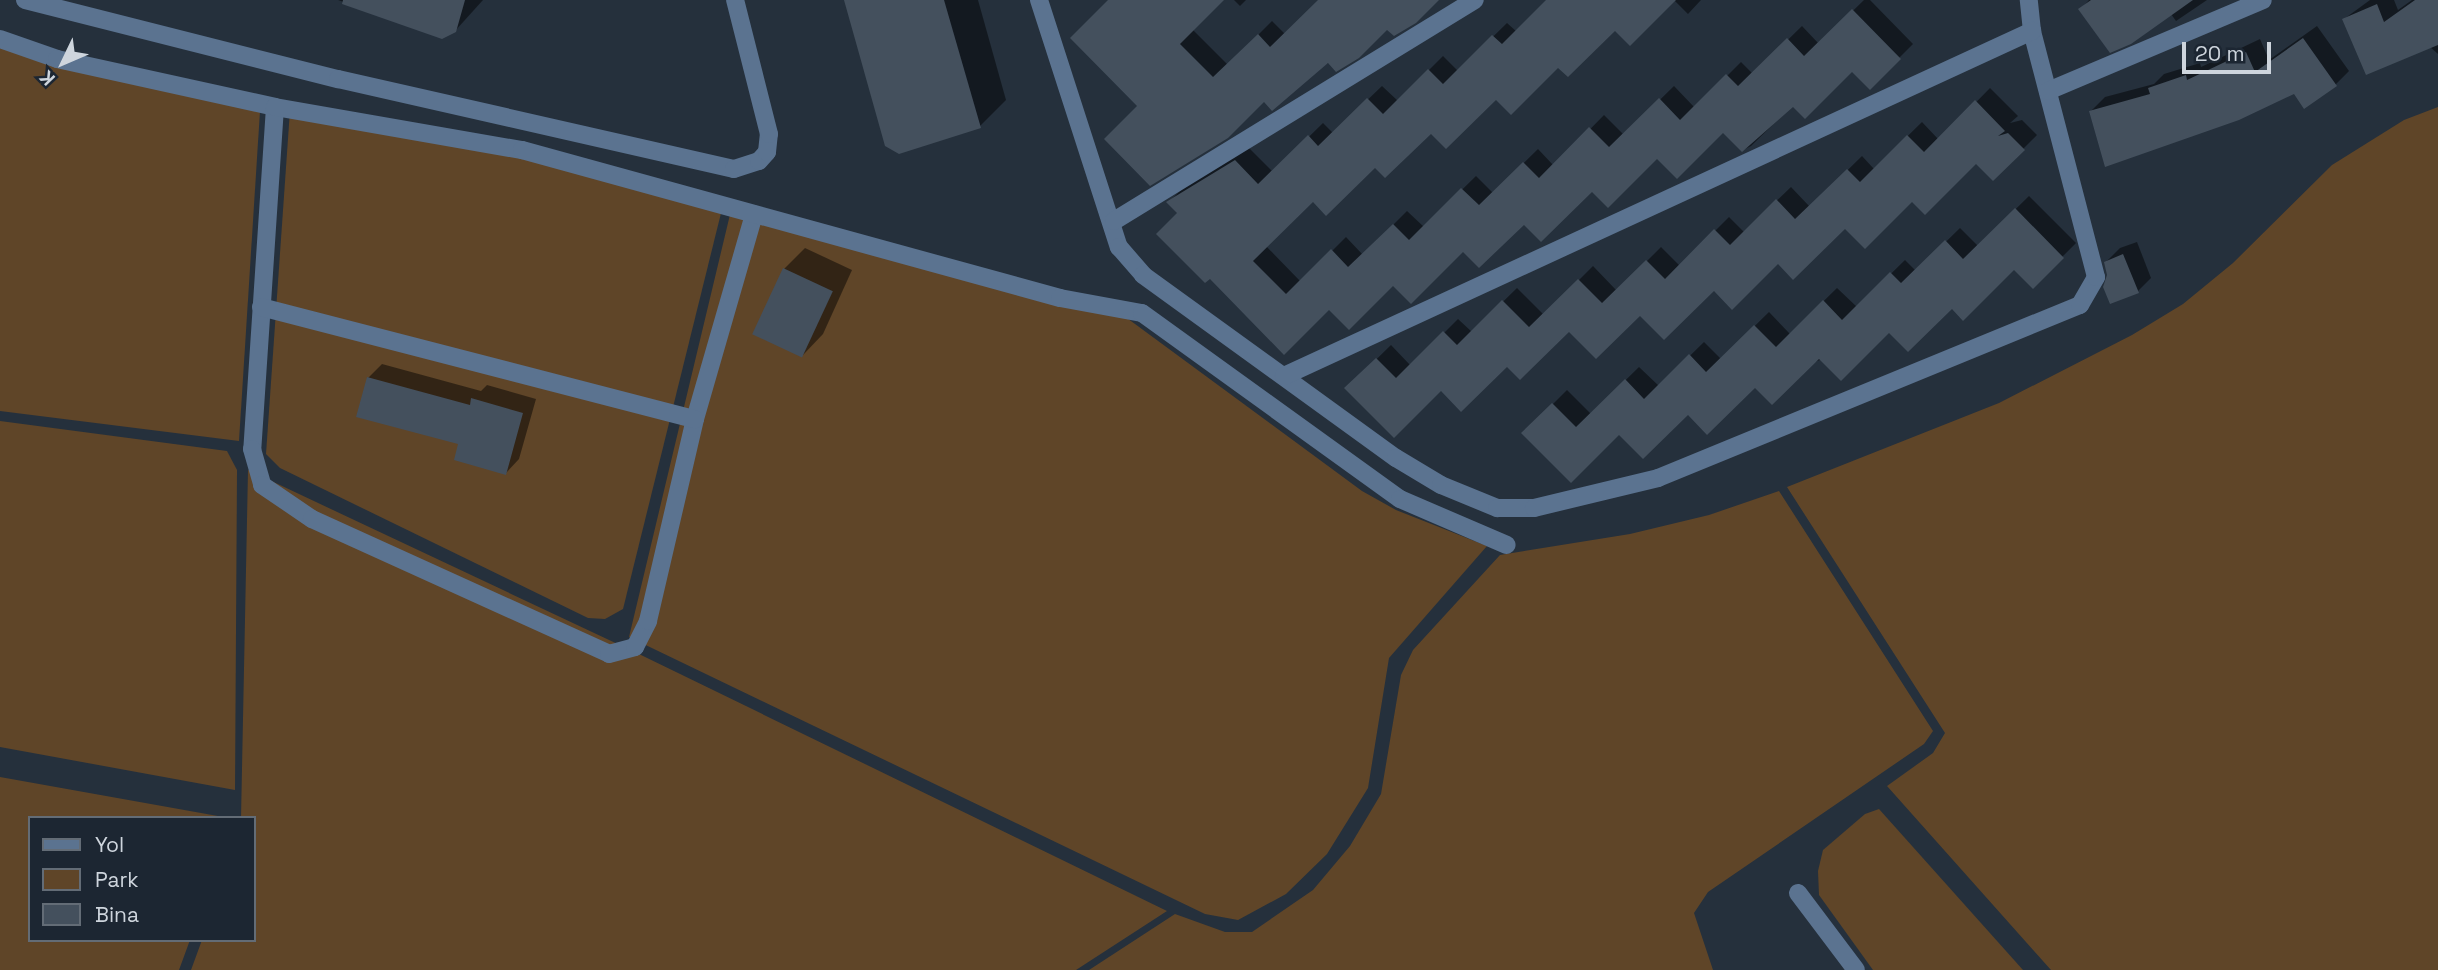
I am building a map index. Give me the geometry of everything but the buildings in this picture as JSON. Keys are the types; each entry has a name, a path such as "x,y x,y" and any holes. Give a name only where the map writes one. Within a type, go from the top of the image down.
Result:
{"lane":[{"path":"25,0 338,79 734,169 759,161 767,152 769,134 735,0"},
{"path":"1039,0 1114,221 1119,247 1143,275 1441,485 1497,508 1534,508 1658,478 1703,462 2080,305 2096,277 2032,31 2029,0"},
{"path":"1114,221 1475,0"},
{"path":"2048,91 2263,0"},
{"path":"1284,376 2032,31"},
{"path":"0,39 57,59 275,107 522,150 1060,298 1142,313 1400,499 1507,545"},
{"path":"275,107 251,449 262,485 312,519 609,654 635,648 648,621 695,419 754,214"},
{"path":"261,307 695,419"},
{"path":"1798,893 1856,970"}],"green space":[{"path":"0,47 260,111 239,441 0,411"},
{"path":"2438,107 2438,970 2051,970 1887,786 1933,753 1945,733 1787,487 1999,403 2132,335 2183,304 2233,263 2332,165 2404,120"},
{"path":"290,110 724,201 623,609 605,619 588,618 280,468 266,454"},
{"path":"733,202 1116,310 1362,491 1396,510 1487,546 1389,658 1368,788 1327,854 1286,894 1238,920 1205,914 629,637"},
{"path":"0,421 227,451 237,470 235,790 0,747"},
{"path":"248,470 641,655 1167,911 1076,970 191,970 201,942 256,942 256,816 241,816"},
{"path":"1779,491 1933,731 1924,744 1708,892 1694,913 1713,970 1089,970 1175,914 1225,932 1252,932 1313,890 1350,846 1381,794 1401,675 1413,650 1500,555 1630,534 1709,515"},
{"path":"0,777 218,816 28,816 28,942 189,942 179,970 0,970"},
{"path":"1879,809 2023,970 1873,970 1819,895 1818,871 1823,850 1865,814"}]}
